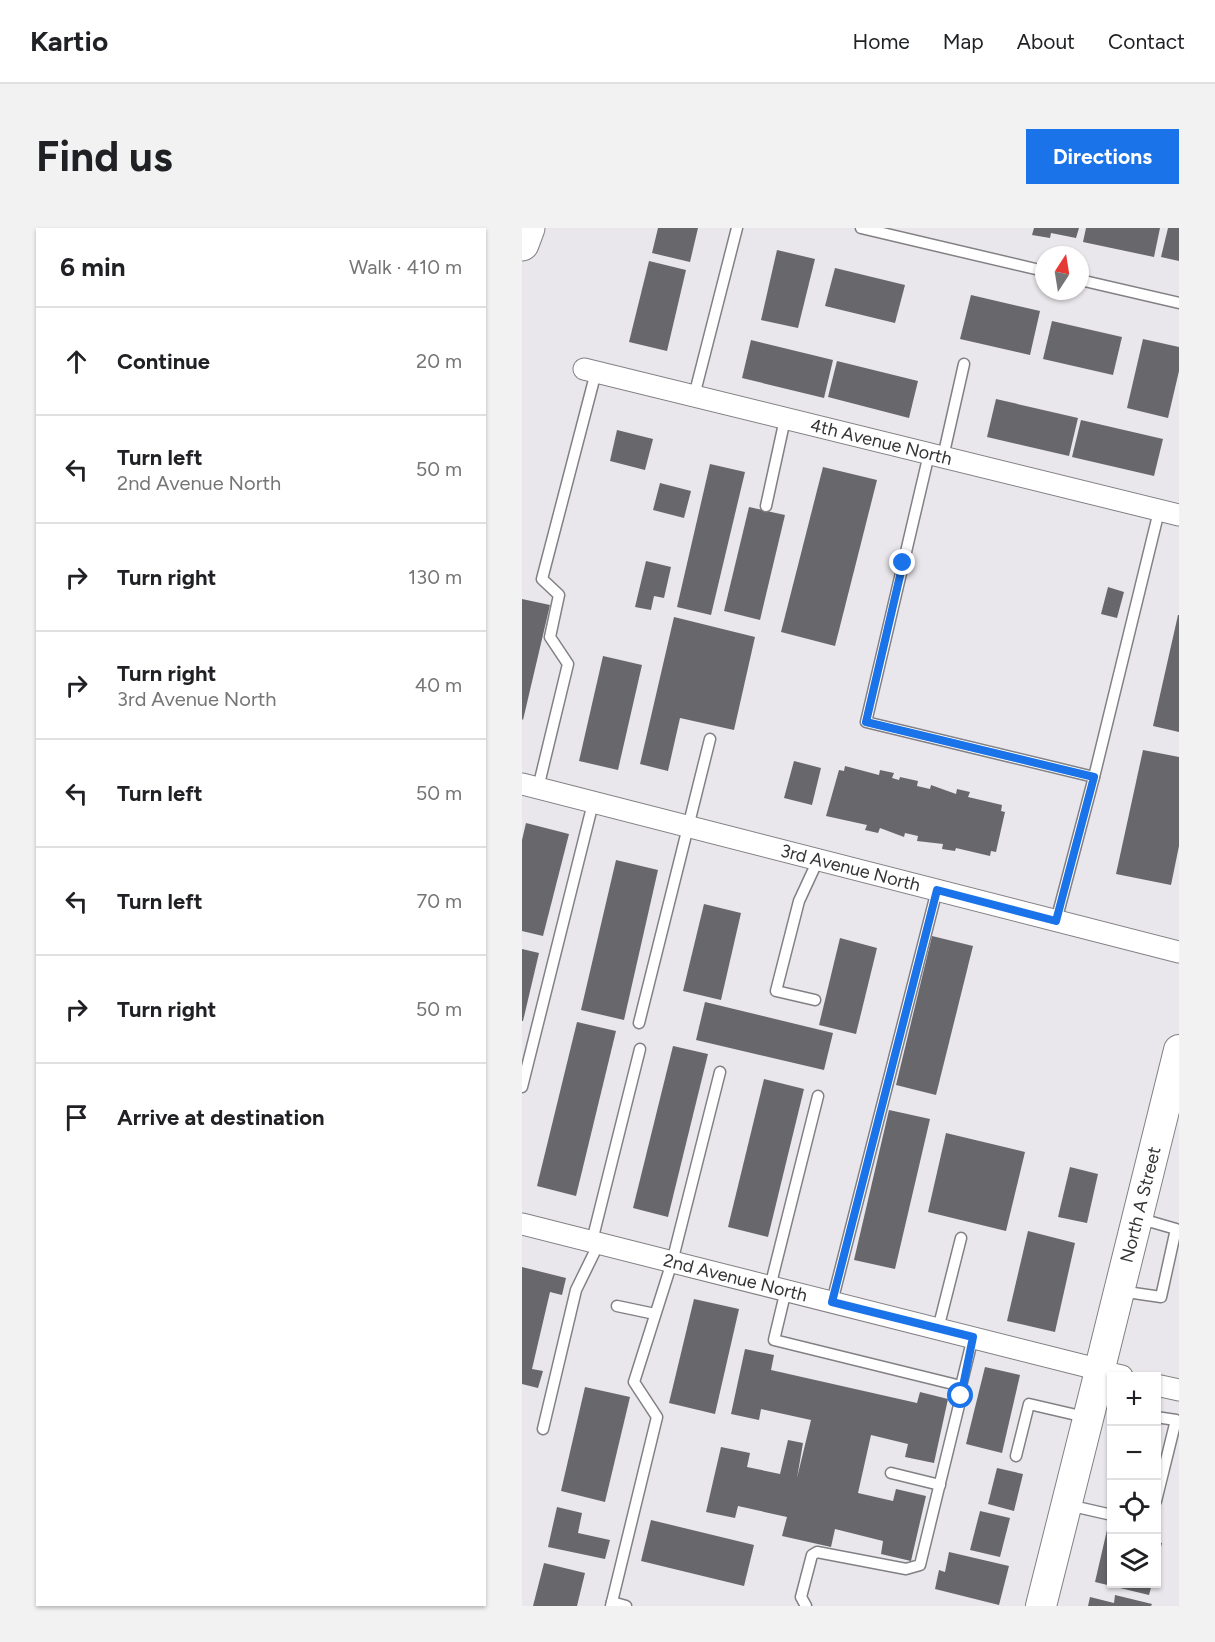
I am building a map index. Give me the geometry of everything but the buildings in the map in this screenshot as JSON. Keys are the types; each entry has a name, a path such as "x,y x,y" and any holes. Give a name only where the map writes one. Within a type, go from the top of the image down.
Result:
{"highway":[{"path":"522,244 528,228"}],"street":[{"name":"4th Avenue North","path":"590,371 1169,513"},
{"name":"3rd Avenue North","path":"530,786 1179,952"},
{"name":"North A Street","path":"1041,1606 1089,1418 1104,1371 1120,1291 1179,1050"},
{"name":"2nd Avenue North","path":"522,1224 1104,1371"},
{"path":"1161,1386 1179,1390"}],"lane":[{"path":"694,396 737,228"},
{"path":"861,228 1035,269"},
{"path":"1089,282 1179,303"},
{"path":"964,364 936,456 866,722 1094,777"},
{"path":"530,786 568,664 550,637 559,595 542,579 590,371"},
{"path":"766,506 785,418"},
{"path":"1056,921 1094,777 1169,513"},
{"path":"639,1023 710,739"},
{"path":"522,1087 593,803"},
{"path":"815,1000 776,991 799,902 818,860"},
{"path":"832,1302 937,890"},
{"path":"543,1429 576,1290 595,1242 640,1049"},
{"path":"626,1606 611,1604 657,1417 634,1382 672,1262 720,1072"},
{"path":"818,1096 778,1288 774,1340 961,1386"},
{"path":"1120,1291 1161,1297 1176,1229 1138,1217"},
{"path":"938,1329 961,1238"},
{"path":"617,1306 655,1314"},
{"path":"806,1606 801,1596 812,1555 817,1552 906,1569 920,1564 973,1337"},
{"path":"1016,1456 1029,1404 1089,1418"},
{"path":"1161,1418 1176,1420 1161,1481"},
{"path":"891,1473 940,1485"},
{"path":"1068,1505 1107,1514"}],"route":[{"path":"903,563 866,722 1094,777 1056,921 937,890 832,1302 973,1337 961,1386 961,1396"}]}
